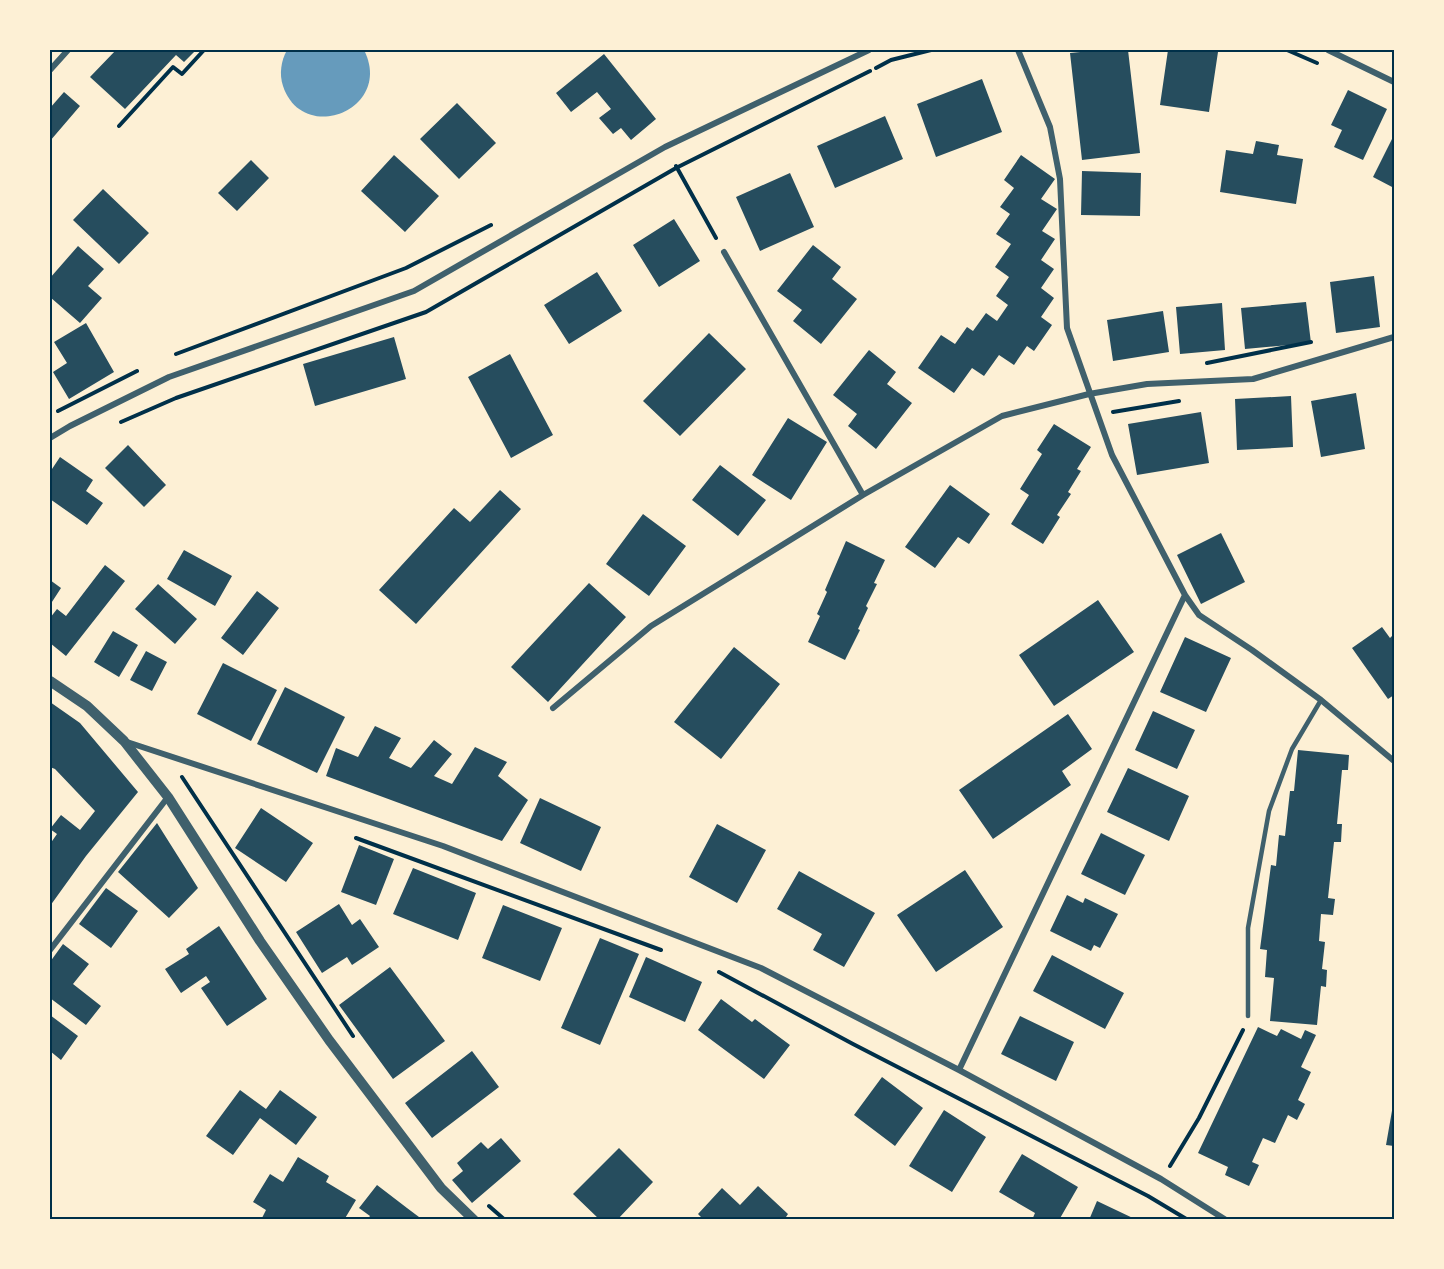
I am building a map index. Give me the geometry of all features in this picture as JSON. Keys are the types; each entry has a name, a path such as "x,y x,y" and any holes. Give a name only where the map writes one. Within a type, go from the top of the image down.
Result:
{"street":[{"path":"50,70 68,50"},
{"path":"50,438 169,377 414,291 665,147 869,50"},
{"path":"1018,50 1050,127 1060,179 1067,328 1112,455 1185,595 1199,615 1321,700 1395,761"},
{"path":"1328,50 1395,82"},
{"path":"724,252 863,495"},
{"path":"553,708 651,626 863,495 1002,416 1089,394 1147,384 1254,379 1395,337"},
{"path":"959,1070 1185,595"},
{"path":"50,681 87,706 124,741 168,797 260,941 329,1040 441,1188 474,1220"},
{"path":"124,741 443,846 761,968 959,1070 1161,1179 1226,1220"},
{"path":"50,950 168,797"}],"lane":[{"path":"1248,1016 1248,928 1269,811 1292,749 1321,700"}],"path":[{"path":"118,126 173,67 182,74 204,50"},
{"path":"152,81 157,85"},
{"path":"665,147 724,252"},
{"path":"170,356 406,268 499,221"},
{"path":"1201,364 1315,341"},
{"path":"56,412 138,371"},
{"path":"178,771 188,775"},
{"path":"352,836 671,954"},
{"path":"713,969 1148,1196 1188,1220"},
{"path":"1179,1152 1228,1061 1248,1016"}],"water":[{"path":"287,50 364,50 370,71 367,89 357,103 342,113 325,117 308,114 293,104 283,86 281,68"}],"building":[{"path":"116,50 196,50 184,62 176,55 125,109 90,77"},
{"path":"1128,50 1140,153 1082,160 1070,53"},
{"path":"1168,50 1218,52 1209,112 1160,105"},
{"path":"604,54 656,119 631,140 621,128 613,134 599,118 611,109 597,92 571,112 556,93"},
{"path":"982,79 1002,132 936,157 917,104"},
{"path":"1348,90 1387,109 1363,160 1334,147 1342,130 1331,125"},
{"path":"64,92 80,106 50,141 50,108"},
{"path":"457,103 496,143 459,179 420,139"},
{"path":"885,116 903,159 835,188 817,146"},
{"path":"1394,135 1394,188 1373,177"},
{"path":"1256,141 1279,145 1277,155 1303,159 1296,204 1220,192 1226,150 1253,154"},
{"path":"394,155 439,196 405,232 361,191"},
{"path":"1021,155 1055,179 1041,199 1057,209 1042,231 1055,239 1041,260 1054,269 1041,288 1054,298 1041,317 1052,325 1034,351 1027,346 1014,365 999,355 984,376 972,368 954,393 918,368 941,335 955,344 967,327 973,331 986,313 997,321 1008,305 996,296 1009,277 995,267 1011,244 996,234 1010,214 1000,207 1014,188 1004,180"},
{"path":"251,160 269,178 237,211 218,193"},
{"path":"1082,171 1141,173 1140,216 1081,215"},
{"path":"790,173 814,227 760,251 736,197"},
{"path":"103,189 149,233 119,264 73,220"},
{"path":"674,219 700,261 659,287 633,245"},
{"path":"813,245 841,267 832,279 857,299 821,344 793,321 802,310 777,291"},
{"path":"78,246 104,269 88,286 102,298 80,323 50,297 50,278"},
{"path":"597,272 622,311 569,344 544,305"},
{"path":"1374,276 1380,327 1336,333 1330,282"},
{"path":"1306,302 1311,343 1245,349 1241,308"},
{"path":"1222,303 1225,350 1180,354 1176,307"},
{"path":"1163,311 1169,352 1113,361 1107,320"},
{"path":"86,323 114,372 69,399 53,372 67,363 54,342"},
{"path":"709,333 746,369 680,436 643,401"},
{"path":"394,337 406,379 315,406 303,364"},
{"path":"869,350 896,372 887,384 912,403 876,449 848,426 857,414 833,395"},
{"path":"510,354 553,435 511,458 468,377"},
{"path":"1356,393 1365,449 1321,457 1311,401"},
{"path":"1291,396 1293,447 1237,450 1235,399"},
{"path":"1201,412 1209,463 1137,475 1128,424"},
{"path":"788,418 827,442 791,500 752,475"},
{"path":"1054,424 1091,447 1077,469 1081,471 1068,492 1071,494 1057,515 1060,517 1043,544 1011,524 1029,495 1020,489 1042,454 1037,450"},
{"path":"128,445 166,485 144,507 105,468"},
{"path":"60,457 93,480 86,491 103,503 87,525 50,499 50,472"},
{"path":"720,465 766,500 738,536 692,500"},
{"path":"950,485 990,514 969,544 958,537 935,568 905,547"},
{"path":"500,490 521,509 416,624 379,590 454,508 470,522"},
{"path":"643,514 686,546 649,596 606,564"},
{"path":"1221,533 1245,582 1201,604 1177,555"},
{"path":"846,541 885,560 874,583 877,584 866,606 868,608 858,629 860,630 845,660 808,642 820,616 817,614 827,592 825,590"},
{"path":"184,550 232,576 215,606 167,579"},
{"path":"105,565 125,581 66,656 50,643 50,618 57,609 66,616"},
{"path":"50,580 61,588 50,605"},
{"path":"589,583 626,617 548,702 511,667"},
{"path":"158,584 197,619 175,644 135,609"},
{"path":"257,591 279,608 243,655 221,638"},
{"path":"1098,600 1134,652 1054,706 1019,655"},
{"path":"1382,627 1390,638 1394,634 1394,695 1388,699 1352,648"},
{"path":"113,631 138,645 119,677 94,662"},
{"path":"1185,637 1231,658 1206,712 1160,692"},
{"path":"734,647 780,684 721,759 674,722"},
{"path":"146,651 167,662 152,691 130,680"},
{"path":"223,663 277,690 251,741 197,714"},
{"path":"285,687 345,717 317,773 257,744"},
{"path":"50,702 80,723 138,792 86,856 50,906 50,844 57,834 50,829 61,815 80,830 95,811 55,769 50,767"},
{"path":"1153,711 1195,730 1177,769 1135,750"},
{"path":"1068,714 1092,749 1062,771 1071,785 993,839 959,790"},
{"path":"375,726 401,738 389,758 411,768 434,740 452,754 434,776 452,784 475,747 507,762 498,776 528,800 502,841 326,776 336,748 358,757"},
{"path":"1298,750 1349,755 1348,770 1342,770 1337,824 1342,824 1341,842 1334,842 1328,898 1335,899 1333,915 1321,914 1319,941 1325,942 1322,969 1327,970 1326,987 1321,986 1317,1025 1270,1021 1274,978 1265,977 1267,950 1260,949 1271,865 1276,866 1279,835 1285,836 1290,791 1294,791"},
{"path":"1128,768 1189,796 1169,841 1107,812"},
{"path":"540,798 601,827 581,871 520,843"},
{"path":"261,808 313,843 286,882 235,848"},
{"path":"157,823 198,888 169,918 118,872"},
{"path":"717,824 766,850 737,903 689,877"},
{"path":"1101,833 1145,855 1125,895 1081,874"},
{"path":"359,845 394,859 376,905 341,892"},
{"path":"413,868 476,893 458,940 393,914"},
{"path":"965,870 1003,927 936,972 897,915"},
{"path":"799,871 875,913 844,967 813,950 822,934 777,909"},
{"path":"106,888 138,911 111,948 79,924"},
{"path":"1067,895 1083,903 1085,898 1118,914 1100,948 1094,945 1091,951 1050,931"},
{"path":"339,904 352,925 360,919 379,947 352,965 347,957 322,973 296,932"},
{"path":"503,905 562,928 540,981 482,958"},
{"path":"219,926 267,999 227,1026 201,988 210,982 206,976 181,993 165,969 189,954 186,949"},
{"path":"600,938 639,954 600,1045 561,1028"},
{"path":"63,944 89,964 73,984 101,1006 86,1025 50,998 50,962"},
{"path":"1052,955 1124,993 1105,1029 1033,991"},
{"path":"646,957 702,982 685,1022 629,997"},
{"path":"390,967 445,1041 393,1079 339,1005"},
{"path":"721,999 752,1022 755,1019 790,1045 764,1079 698,1030"},
{"path":"50,1015 78,1036 61,1060 50,1051"},
{"path":"1020,1016 1074,1042 1056,1081 1001,1054"},
{"path":"1258,1027 1277,1036 1281,1029 1301,1039 1305,1030 1316,1035 1301,1067 1311,1072 1298,1100 1305,1104 1297,1120 1288,1115 1275,1143 1263,1138 1252,1162 1259,1165 1249,1186 1225,1175 1228,1167 1198,1153"},
{"path":"472,1051 499,1087 432,1138 405,1103"},
{"path":"882,1077 923,1108 895,1146 854,1115"},
{"path":"240,1090 266,1109 280,1090 317,1117 296,1145 260,1118 233,1155 206,1136"},
{"path":"1394,1105 1394,1146 1386,1145"},
{"path":"944,1110 986,1137 952,1192 909,1166"},
{"path":"501,1138 521,1161 472,1203 452,1180 463,1171 457,1163 481,1142 488,1149"},
{"path":"619,1148 653,1182 617,1220 600,1220 573,1194"},
{"path":"1022,1154 1078,1187 1059,1220 1032,1220 1035,1213 999,1192"},
{"path":"298,1157 329,1176 326,1182 356,1200 344,1220 262,1218 266,1210 253,1202 270,1174 283,1182"},
{"path":"377,1185 423,1220 367,1220 370,1216 359,1208"},
{"path":"758,1186 788,1214 784,1220 704,1220 698,1214 722,1188 740,1205"},
{"path":"1097,1201 1137,1220 1089,1220"}]}
